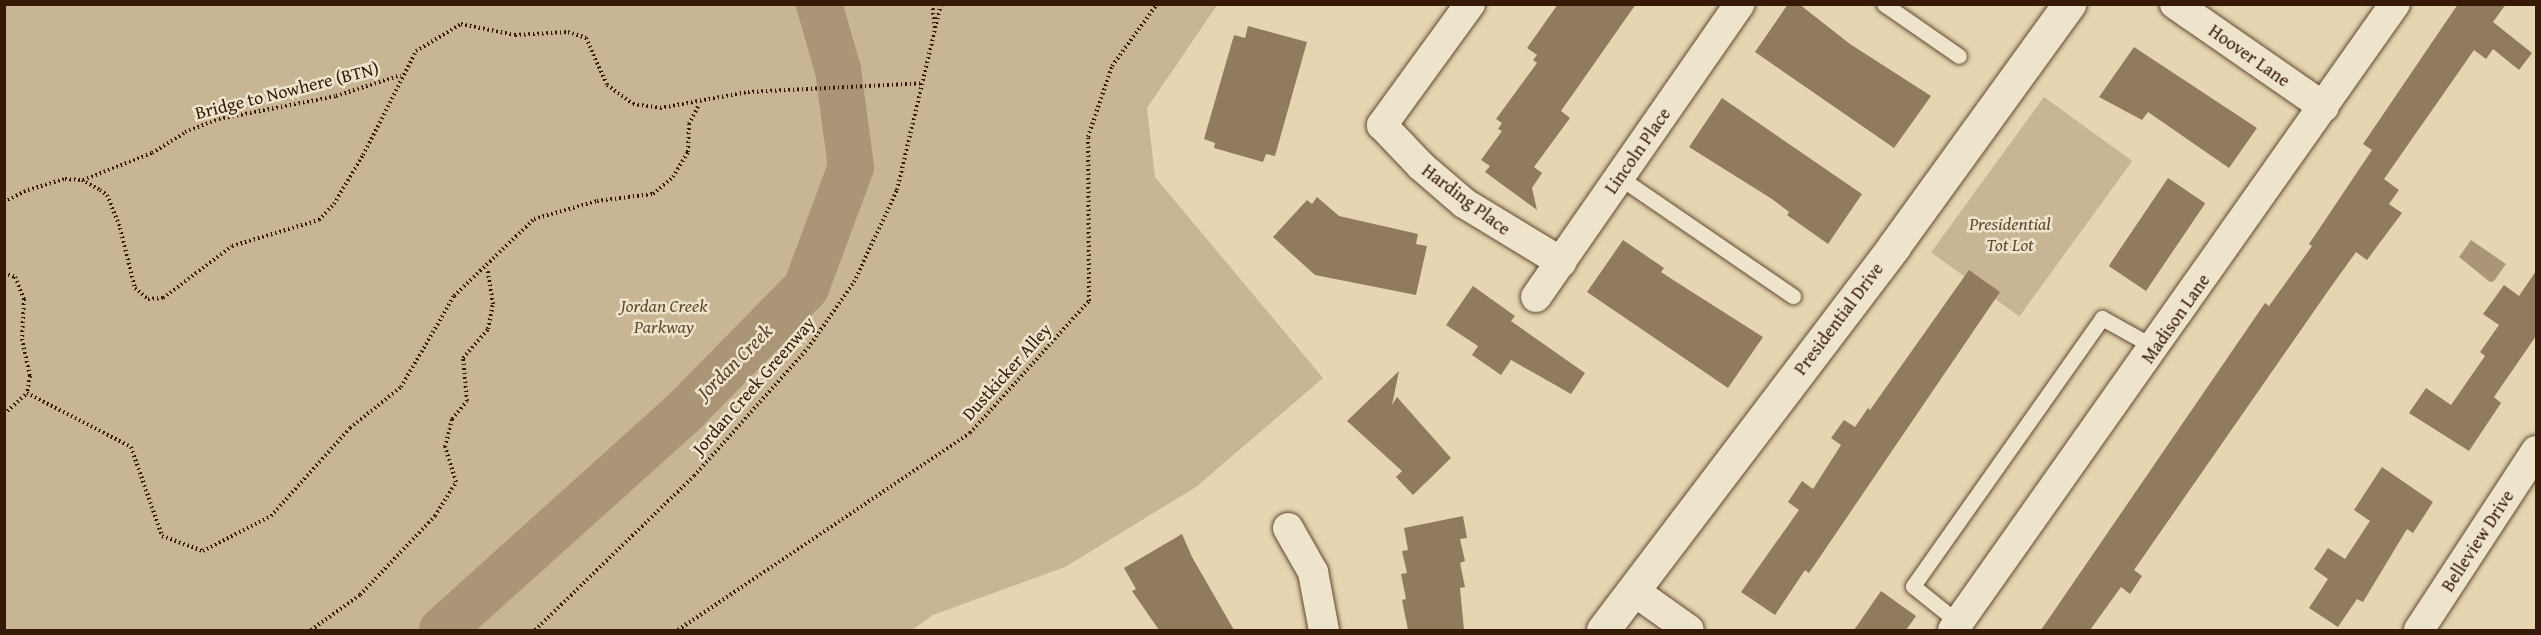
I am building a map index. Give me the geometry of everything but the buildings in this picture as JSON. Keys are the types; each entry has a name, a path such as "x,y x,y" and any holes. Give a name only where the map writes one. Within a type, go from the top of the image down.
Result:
{"street":[{"name":"Harding Place","path":"1470,4 1382,125 1420,166 1464,203 1510,235 1560,262"},
{"name":"Lincoln Place","path":"1536,297 1740,4"},
{"name":"Presidential Drive","path":"1603,630 1888,255 2069,4"},
{"name":"Hoover Lane","path":"2175,4 2324,107"},
{"name":"Madison Lane","path":"1956,627 2156,348 2395,4"},
{"name":"Belleview Drive","path":"2419,630 2536,451"},
{"path":"1288,528 1313,572 1324,630"},
{"path":"1634,591 1689,630"}],"lane":[{"path":"1884,4 1959,56"},
{"path":"1619,177 1793,296"},
{"path":"1956,627 1913,586 2102,318 2156,348"}],"path":[{"path":"932,4 936,34"},
{"name":"Jordan Creek Greenway","path":"535,630 694,476 808,348 854,282 897,190 936,34 941,4"},
{"name":"Dustkicker Alley","path":"678,630 970,433 1089,301 1088,137 1112,66 1157,4"},
{"name":"Bridge to Nowhere (BTN)","path":"82,180 107,195 140,296 163,298 232,246 319,220 334,204 363,155 416,51 461,24 515,35 568,32 586,38 607,85 633,104 660,108 700,104 748,92 923,82"},
{"name":"Bridge to Nowhere (BTN)","path":"4,202 45,184 82,180 152,153 186,132 219,119 336,96 402,75"},
{"path":"27,393 131,447 162,536 203,551 272,516 350,428 401,387 454,296 487,268 534,219 597,201 652,194 673,177 688,152 689,124 700,104"},
{"path":"311,630 360,595 435,516 456,482 445,447 452,419 467,401 463,358 488,329 493,304 487,268"},
{"path":"4,273 15,277 24,299 22,339 30,376 27,393 4,414"}],"green space":[{"name":"Jordan Creek Parkway","path":"4,5 1217,5 1147,108 1155,177 1323,378 1196,487 1065,567 933,615 912,630 5,630"},
{"name":"Presidential Tot Lot","path":"2044,97 2132,161 2019,316 1931,252"}],"shaded area":[{"path":"2471,240 2506,264 2494,281 2490,282 2459,257"}],"waterway":[{"name":"Jordan Creek","path":"442,630 686,410 806,288 851,167 838,70 819,4"}]}
